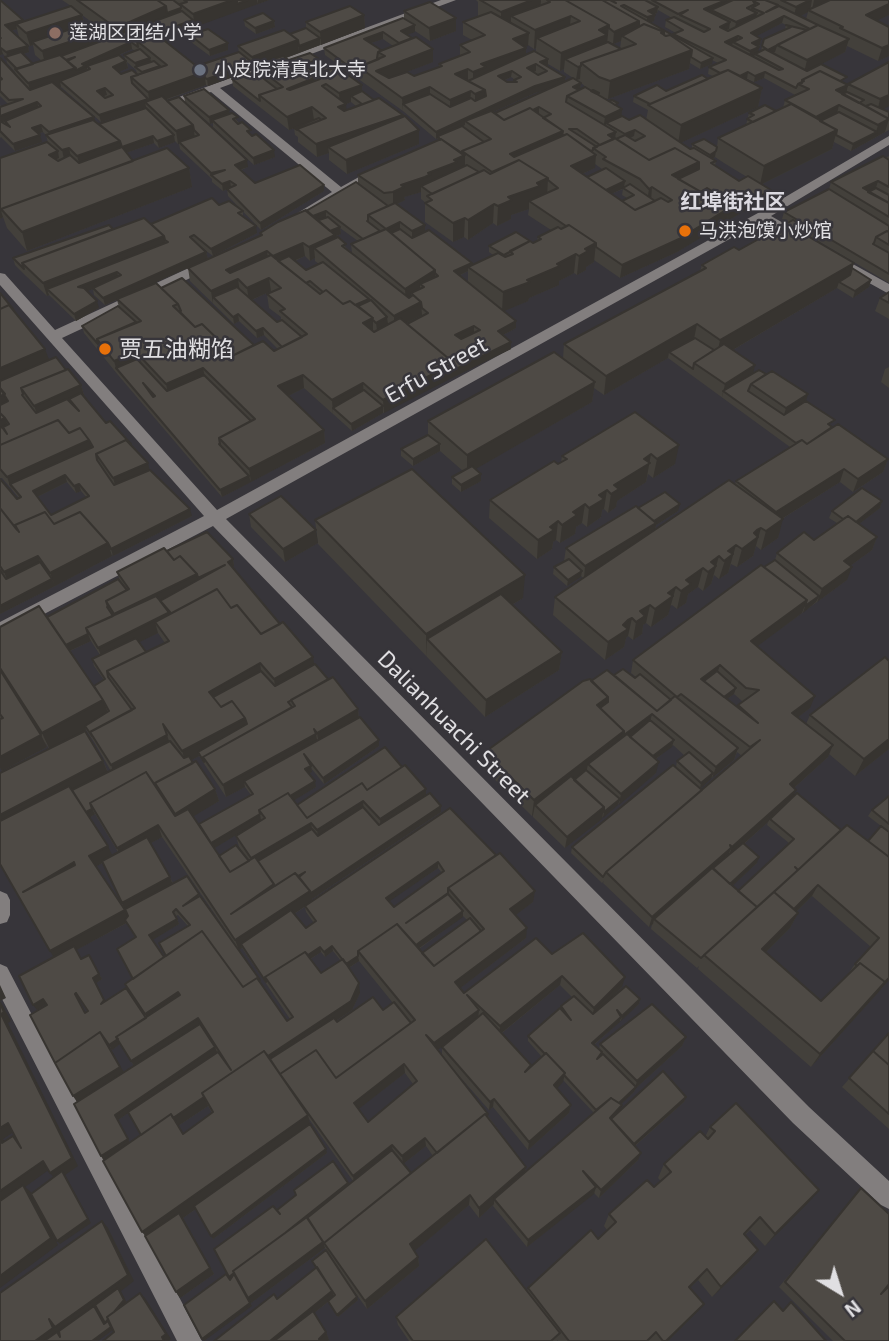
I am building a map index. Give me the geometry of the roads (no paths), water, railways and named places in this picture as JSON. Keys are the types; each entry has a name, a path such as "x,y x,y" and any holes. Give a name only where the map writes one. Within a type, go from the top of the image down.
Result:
{"street":[{"path":"151,109 451,0"},
{"path":"180,85 190,92 214,88 339,192"},
{"name":"Erfu Street","path":"0,630 215,518 762,216 889,140"},
{"path":"280,226 396,163"},
{"path":"762,216 889,290"},
{"path":"54,336 222,258"},
{"name":"Dalianhuachi Street","path":"4,287 54,336 215,518 792,1105 889,1197"},
{"path":"0,900 0,915"},
{"path":"0,974 190,1341"}],"place":[{"name":"莲湖区团结小学","path":"55,33"},
{"name":"小皮院清真北大寺","path":"200,70"},
{"name":"马洪泡馍小炒馆","path":"685,231"},
{"name":"贾五油糊馅","path":"105,349"}],"district":[{"name":"红埠街社区","path":"733,202"}]}
